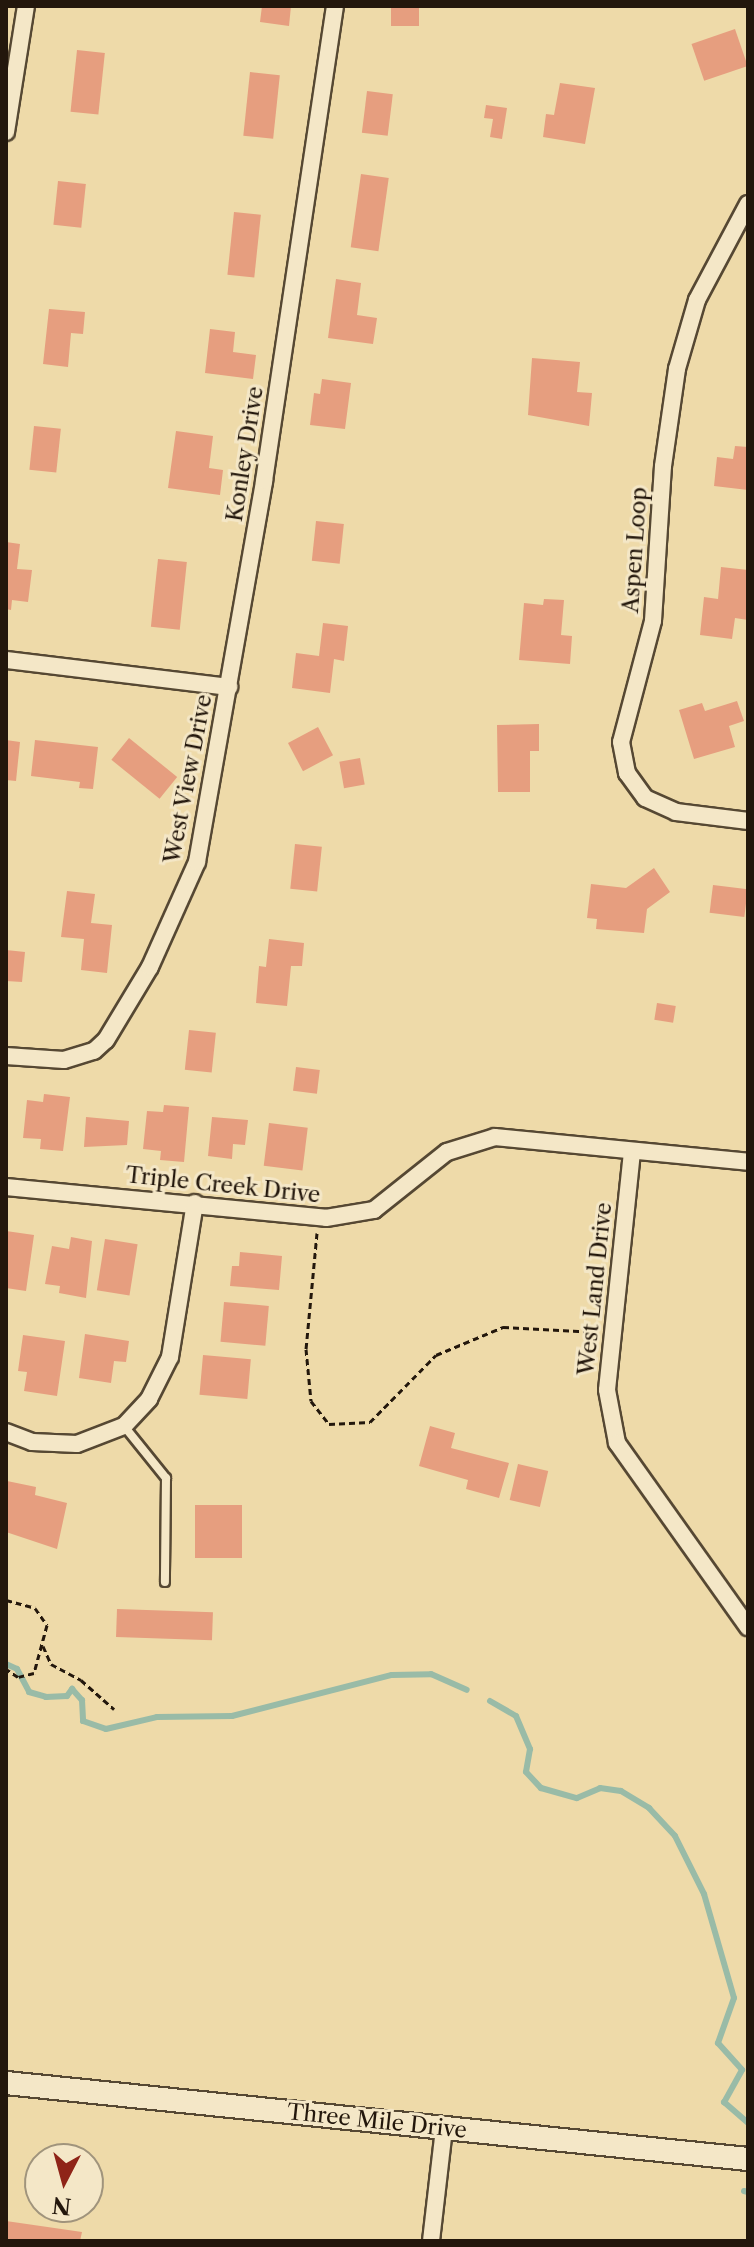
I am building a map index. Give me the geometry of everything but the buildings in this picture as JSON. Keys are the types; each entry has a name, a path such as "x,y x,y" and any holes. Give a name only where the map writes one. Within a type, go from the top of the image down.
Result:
{"main road":[{"name":"Three Mile Drive","path":"6,2083 748,2159"}],"street":[{"path":"6,132 26,6"},
{"name":"Konley Drive","path":"229,687 335,6"},
{"name":"Aspen Loop","path":"748,204 697,300 677,369 663,466 653,621 621,742 627,773 645,798 676,812 748,821"},
{"path":"6,660 229,687"},
{"name":"West View Drive","path":"6,1056 49,1061 79,1057 106,1040 127,1013 197,862 229,687"},
{"name":"Triple Creek Drive","path":"6,1187 195,1203 319,1218 374,1210 447,1152 495,1137 748,1162"},
{"name":"West Land Drive","path":"632,1152 607,1390 617,1443 746,1621"},
{"path":"6,1432 32,1442 77,1444 124,1426 149,1399 170,1357 195,1203"},
{"path":"431,2241 444,2128"}],"lane":[{"path":"124,1426 166,1478 165,1582"}],"path":[{"path":"319,1218 306,1349 311,1401 329,1424 370,1422 436,1355 503,1327 613,1333"},
{"path":"6,1600 40,1611 47,1625 44,1642 34,1660 34,1673 18,1677 6,1669"},
{"path":"44,1642 51,1664 81,1680 114,1709"}],"waterway":[{"path":"6,1664 17,1669 29,1692 46,1697 67,1696 72,1689 82,1700 83,1721 106,1729 157,1717 232,1716 392,1675 431,1674 467,1690"},
{"path":"490,1701 516,1716 530,1749 526,1772 541,1788 577,1798 600,1788 621,1791 649,1808 675,1836 704,1894 734,1998 718,2043 742,2070 724,2102 748,2123"},
{"path":"744,2191 748,2192"}]}
